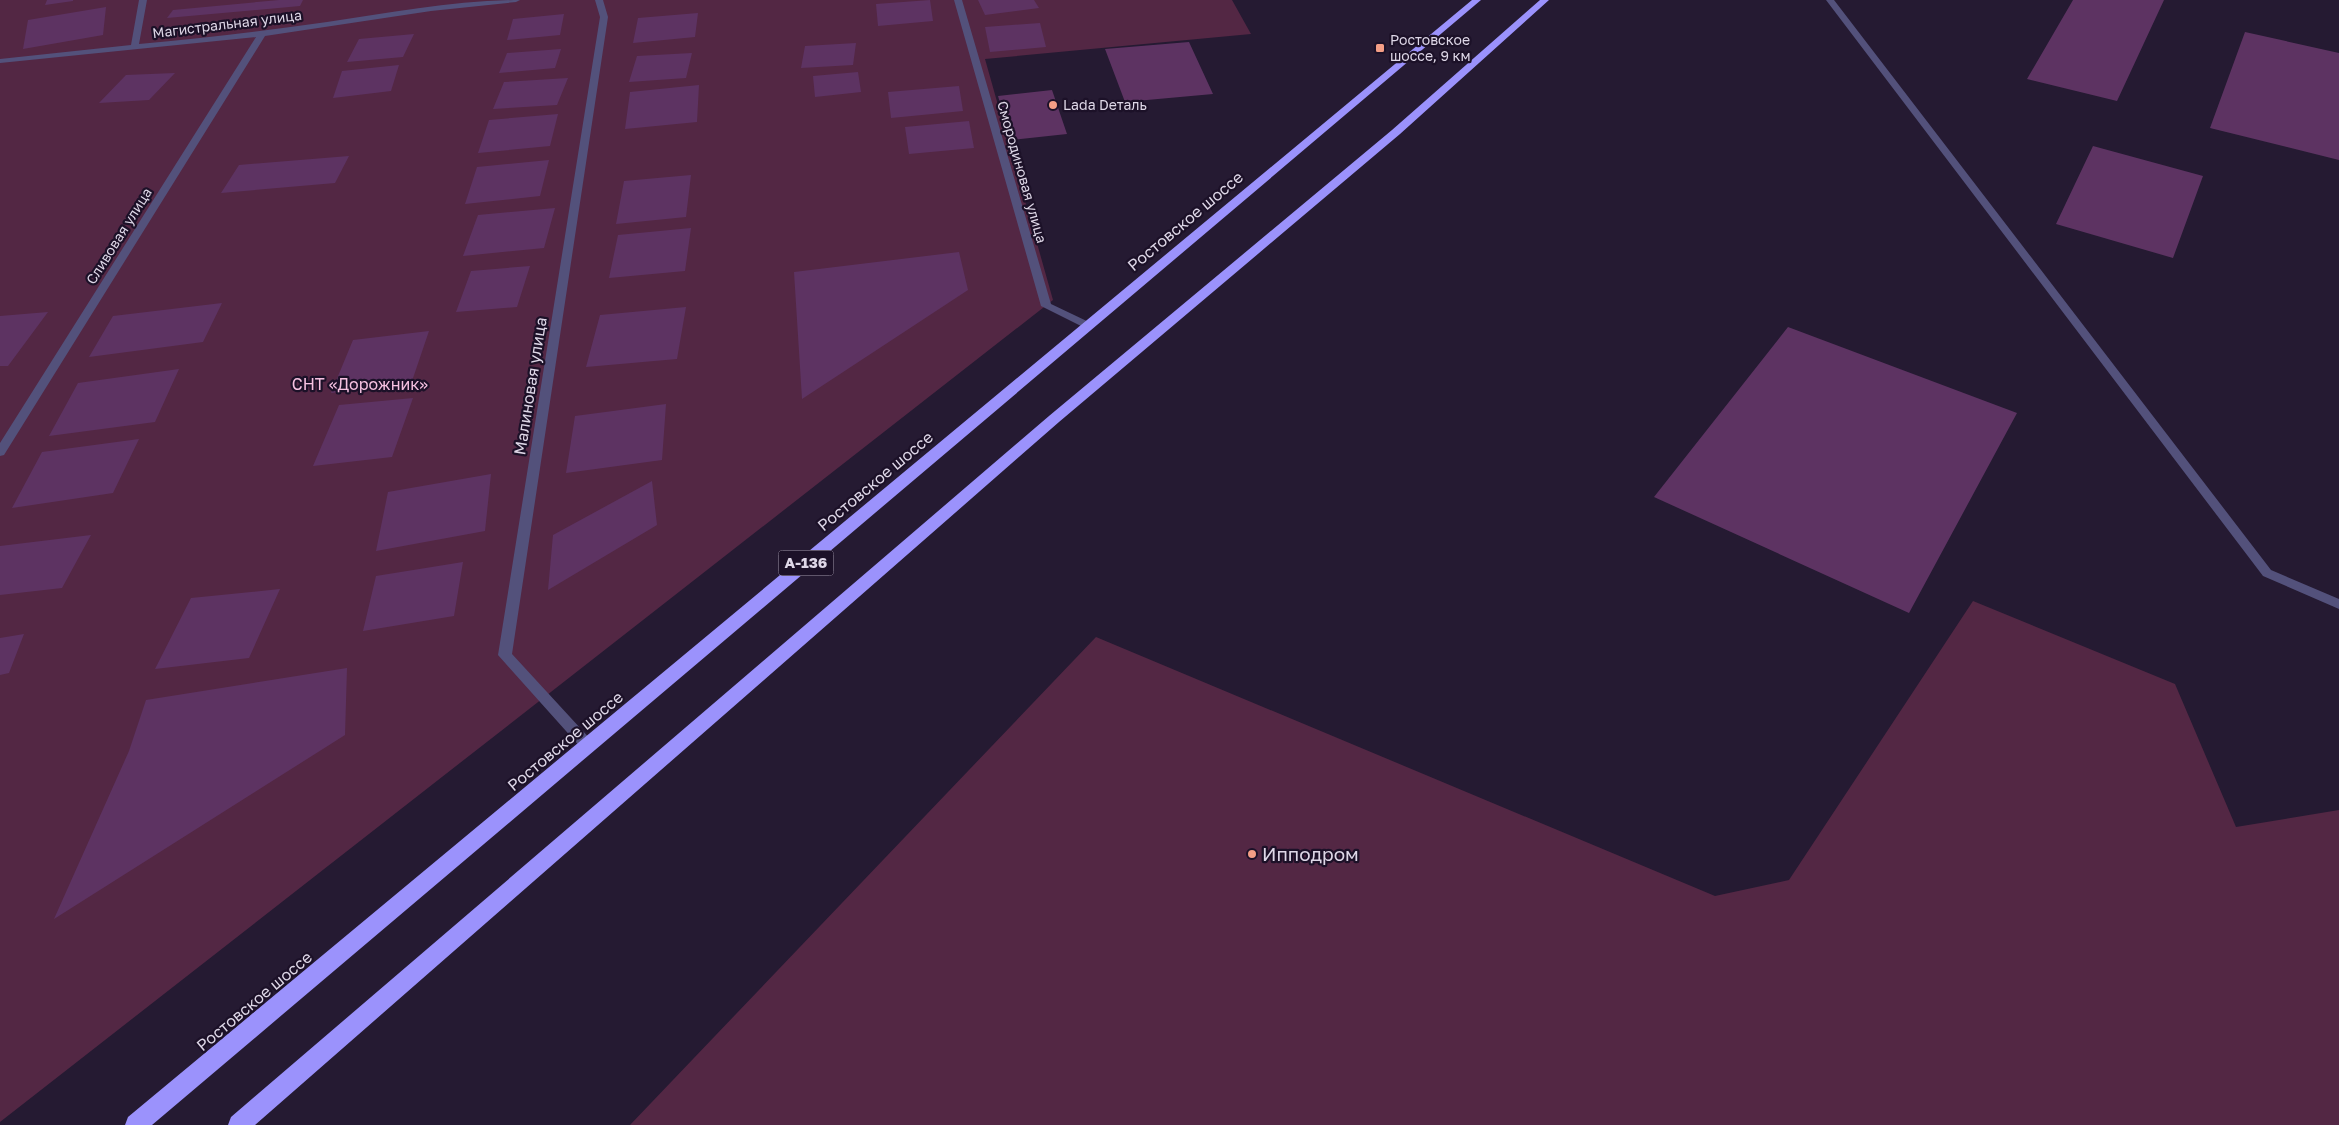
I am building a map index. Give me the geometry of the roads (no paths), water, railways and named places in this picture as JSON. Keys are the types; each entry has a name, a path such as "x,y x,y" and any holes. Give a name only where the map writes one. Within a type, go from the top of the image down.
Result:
{"highway":[{"name":"Ростовское шоссе","path":"136,1125 1477,0"},
{"path":"239,1125 1046,426 1384,140 1396,132 1545,0"}],"street":[{"path":"134,48 143,0"},
{"name":"Магистральная улица","path":"0,61 262,34 431,9 516,0"},
{"name":"Малиновая улица","path":"588,746 505,655 604,17 600,0"},
{"name":"Смородиновая улица","path":"958,0 1046,306 1089,326"},
{"path":"1830,0 2267,572 2339,604"},
{"name":"Сливовая улица","path":"0,452 262,34"}],"place":[{"name":"Ростовское шоссе, 9 км","path":"1380,48"},
{"name":"Lada Dеталь","path":"1053,105"},
{"name":"Ипподром","path":"1252,854"}],"park label":[{"name":"СНТ «Дорожник»","path":"360,384"}]}
